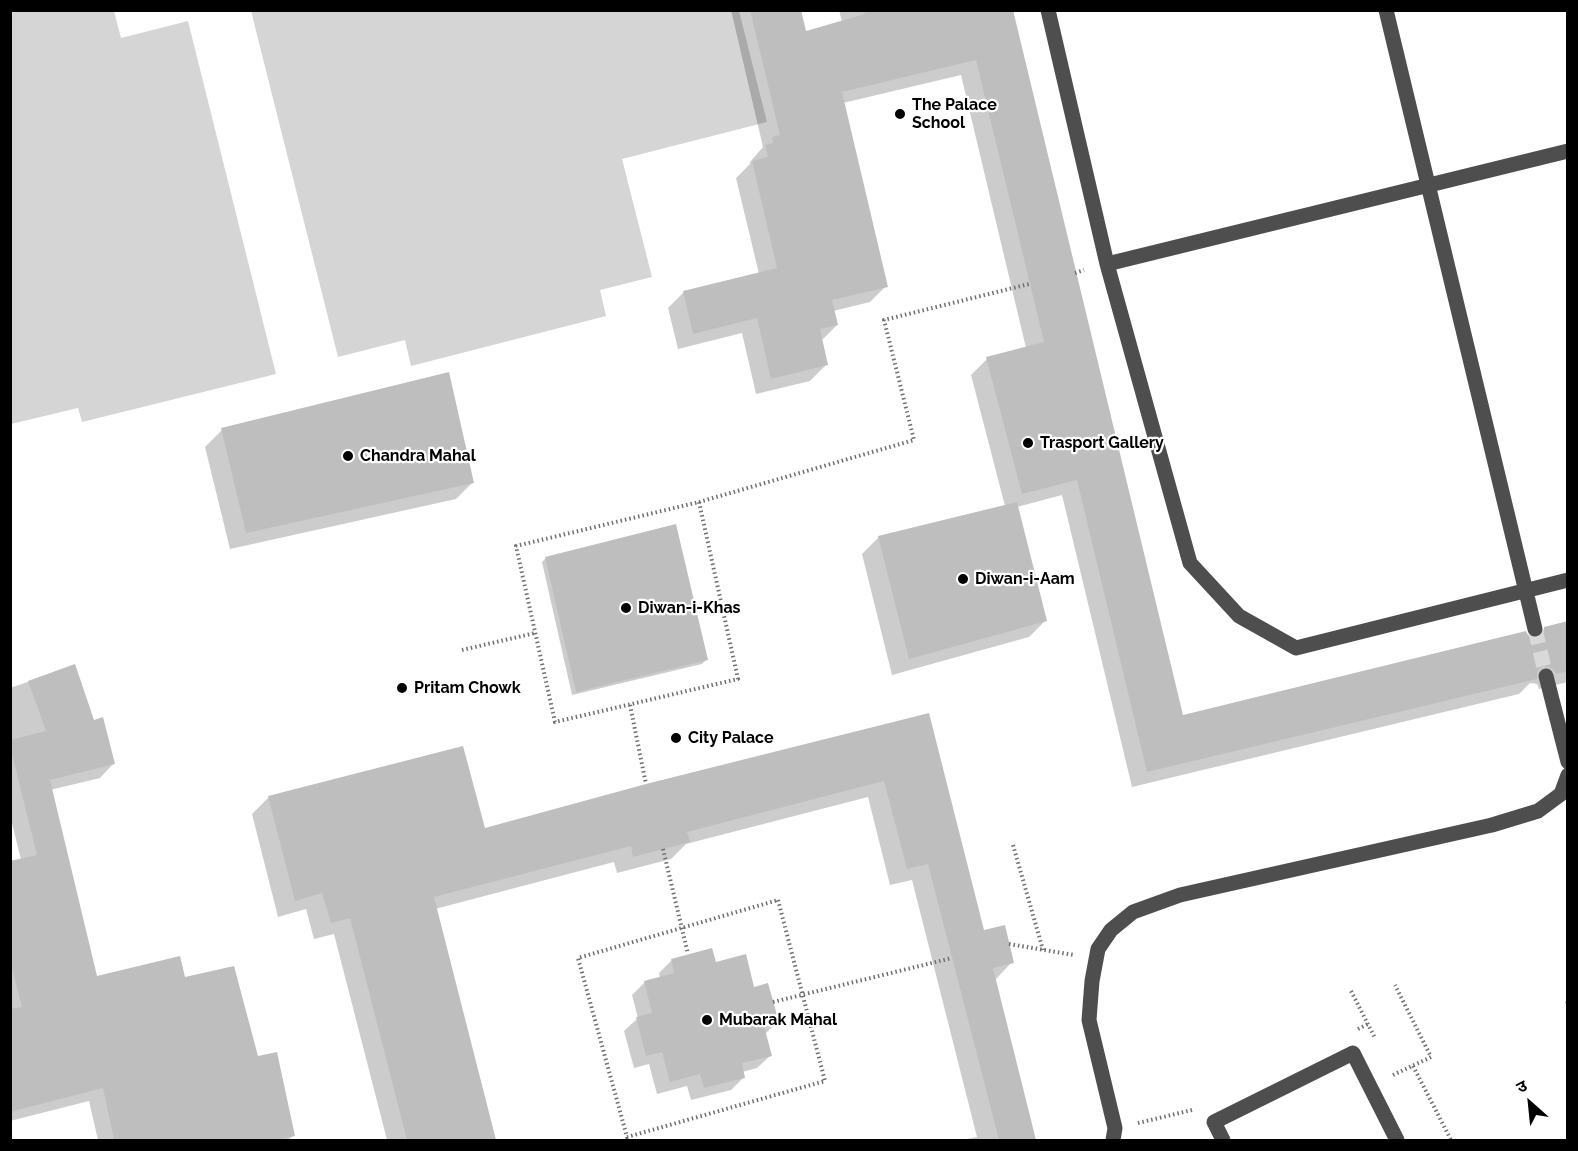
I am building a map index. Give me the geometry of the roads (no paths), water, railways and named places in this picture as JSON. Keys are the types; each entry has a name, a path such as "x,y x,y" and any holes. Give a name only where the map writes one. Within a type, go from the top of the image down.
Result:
{"street":[{"path":"1048,10 1107,264 1190,563 1239,616 1296,648 1568,580"},
{"path":"1386,10 1534,629"},
{"path":"1107,264 1568,151"},
{"path":"1546,676 1568,762"},
{"path":"1113,1140 1115,1128 1089,1020 1092,981 1098,949 1111,930 1133,912 1180,895 1492,825 1538,811 1564,794 1568,775"},
{"path":"1223,1140 1214,1122 1353,1053 1397,1140"}],"tunnel":[{"path":"1535,629 1546,676"}],"place":[{"name":"The Palace School","path":"900,114"},
{"name":"Trasport Gallery","path":"1028,443"},
{"name":"Chandra Mahal","path":"348,456"},
{"name":"Diwan-i-Aam","path":"963,579"},
{"name":"Diwan-i-Khas","path":"626,608"},
{"name":"Pritam Chowk","path":"402,688"},
{"name":"City Palace","path":"676,738"},
{"name":"Mubarak Mahal","path":"707,1020"}]}
